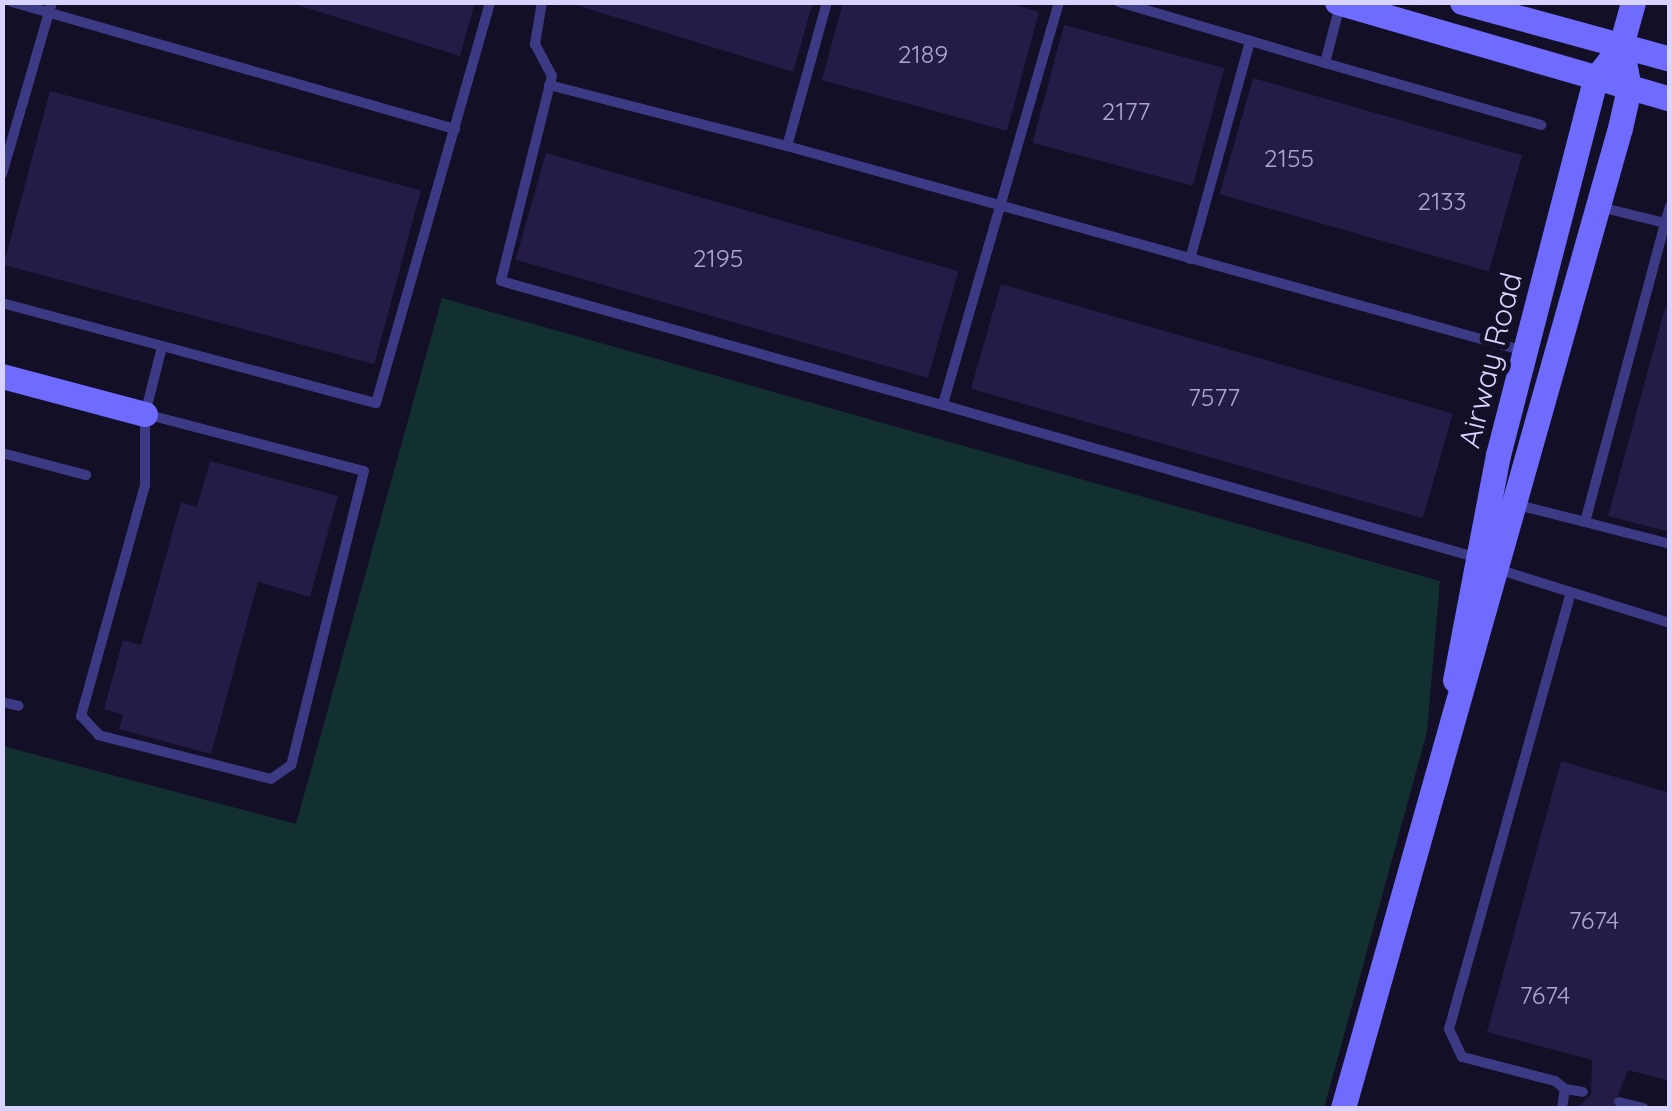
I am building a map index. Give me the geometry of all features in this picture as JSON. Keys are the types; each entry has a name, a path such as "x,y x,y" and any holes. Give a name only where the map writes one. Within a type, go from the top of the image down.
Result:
{"street":[{"path":"1462,2 1670,59"},
{"name":"Airway Road","path":"1454,701 1475,557 1525,351 1596,79 1621,46 1633,2"},
{"path":"1339,3 1670,100"},
{"name":"Airway Road","path":"1343,1108 1454,701 1500,570 1629,88 1621,46"},
{"path":"2,376 145,414"}],"lane":[{"path":"12,2 50,8 455,129"},
{"path":"2,303 376,402 490,2"},
{"path":"542,2 535,44 551,65 549,85 500,281 1475,557"},
{"path":"787,146 827,2"},
{"path":"944,405 1059,2"},
{"path":"1119,2 1540,125"},
{"path":"1325,64 1339,3"},
{"path":"2,174 50,8"},
{"path":"1190,258 1250,41"},
{"path":"549,85 787,146 1525,351"},
{"path":"1598,206 1665,223"},
{"path":"1585,522 1670,207"},
{"path":"145,414 364,472 291,765 271,780 99,735 81,716 145,486 145,414 162,347"},
{"path":"2,453 86,475"},
{"path":"1518,504 1670,544"},
{"path":"1500,570 1670,623"},
{"path":"1572,593 1449,1029 1462,1057 1583,1092"},
{"path":"2,702 19,706"},
{"path":"1562,1108 1565,1088"},
{"path":"1619,1102 1643,1108"}],"green space":[{"path":"442,298 1440,581 1427,732 1324,1108 3,1108 3,746 296,824"}],"building":[{"path":"288,2 475,2 460,56"},
{"path":"566,2 813,2 793,72"},
{"path":"843,2 1006,2 1039,12 1007,131 822,80"},
{"path":"1064,25 1224,68 1193,186 1032,143"},
{"path":"1253,78 1522,155 1489,271 1220,194"},
{"path":"50,91 421,190 374,364 3,265"},
{"path":"546,153 958,271 928,378 515,260"},
{"path":"1001,284 1453,414 1423,518 971,389"},
{"path":"1665,308 1670,309 1670,532 1608,516"},
{"path":"210,461 338,496 310,597 258,582 211,754 119,729 123,715 104,709 123,640 141,645 181,502 197,507"},
{"path":"1561,761 1670,793 1670,1081 1628,1070 1613,1108 1578,1108 1591,1094 1592,1060 1487,1032"}]}
